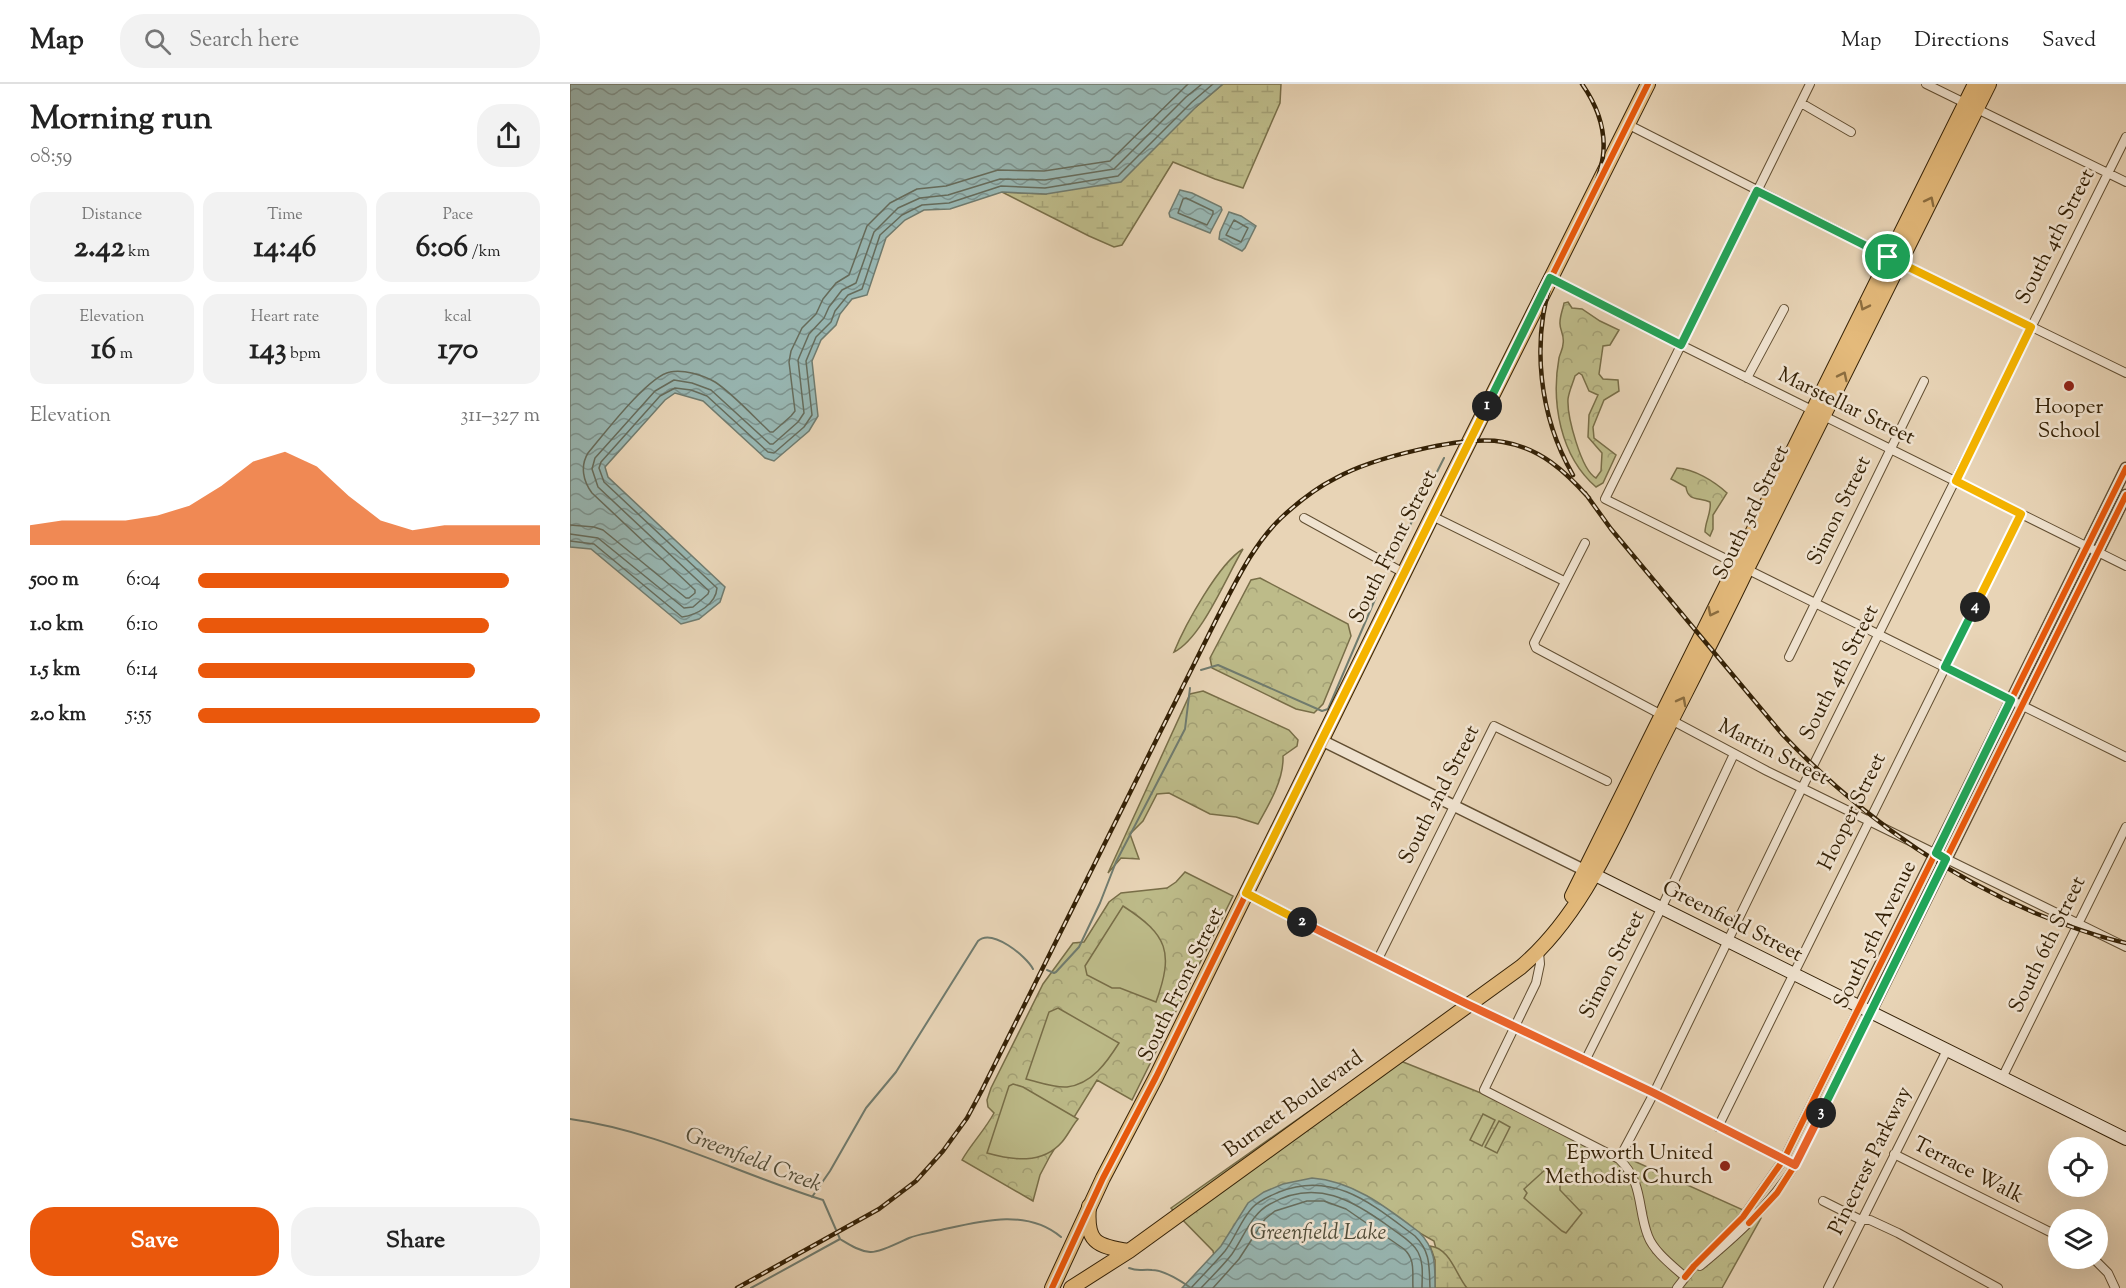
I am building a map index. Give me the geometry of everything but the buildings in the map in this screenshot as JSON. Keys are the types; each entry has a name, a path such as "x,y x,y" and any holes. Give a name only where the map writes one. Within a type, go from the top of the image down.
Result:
{"main road":[{"name":"South Front Street","path":"1052,1288 1089,1206 1156,1077 1648,84"},
{"name":"South 3rd Street","path":"1971,106 1975,84"},
{"name":"South 3rd Street","path":"1539,952 1563,924 1667,718 1709,649 1742,566 1894,259 1971,106 1989,84"},
{"name":"Greenfield Street","path":"1589,872 2126,1139"},
{"name":"Burnett Boulevard","path":"1071,1288 1129,1251 1539,952"},
{"path":"1089,1206 1088,1224 1096,1242 1109,1248 1129,1251"},
{"path":"1090,1288 1129,1251"}],"street":[{"path":"1810,84 1605,499 2126,757"},
{"path":"1926,84 2126,182"},
{"path":"1801,103 1851,132"},
{"path":"1629,125 1757,191 2126,373"},
{"name":"South 4th Street","path":"1619,1159 1729,942 1802,788 2126,136"},
{"name":"Marstellar Street","path":"1550,278 2126,566"},
{"path":"1747,378 1784,309"},
{"name":"Simon Street","path":"1789,657 1924,381"},
{"name":"South 5th Avenue","path":"1685,1277 1724,1247 1769,1202 1795,1165 1936,853 2126,468"},
{"name":"South 5th Avenue","path":"1685,1277 1743,1217 1784,1160 1946,859 2126,495"},
{"name":"Hooper Street","path":"1718,1127 2021,514"},
{"path":"1432,516 1564,581 1585,543"},
{"path":"1304,518 1404,573"},
{"name":"Martin Street","path":"1564,581 1534,643 1536,648 1734,754 2126,947"},
{"name":"South 2nd Street","path":"1378,959 1494,726 1606,781"},
{"name":"Greenfield Street","path":"1321,740 1589,872"},
{"name":"Simon Street","path":"1585,1061 1661,909 1734,754"},
{"name":"South 6th Street","path":"2002,1078 2126,827"},
{"path":"1246,893 1469,1005 1654,1093 1795,1165"},
{"path":"1539,952 1540,964 1536,983 1484,1090 1619,1159 1631,1171 1638,1190 1645,1227 1652,1243 1685,1277 1677,1288"},
{"name":"Pinecrest Parkway","path":"1828,1288 1947,1050"},
{"name":"Terrace Walk","path":"1894,1154 2048,1231"},
{"path":"1822,1201 1861,1220 1870,1221 1898,1233 1987,1285 1998,1288"},
{"path":"2104,1269 2115,1288"}],"green space":[{"path":"1223,84 1281,84 1280,103 1243,188 1173,162 1122,245 1114,247 1002,192 1046,194 1196,107"},
{"path":"1568,302 1572,308 1582,309 1619,330 1610,345 1603,346 1599,374 1603,379 1618,380 1619,391 1604,400 1593,427 1594,438 1616,455 1603,483 1596,487 1574,460 1566,444 1558,410 1557,375 1563,348 1560,317 1564,303","holes":["1579,373 1589,391 1598,395 1589,415 1588,437 1602,453 1601,471 1596,478 1590,473 1580,454 1568,407 1575,376"]},
{"path":"1677,468 1704,476 1727,493 1713,515 1713,529 1710,536 1705,532 1710,502 1692,497 1686,487 1671,479"},
{"path":"1243,549 1204,621 1184,645 1174,652 1194,611 1214,581 1224,567"},
{"path":"1260,578 1348,624 1351,636 1323,704 1314,713 1296,709 1212,668 1210,658 1251,580"},
{"path":"1203,691 1289,730 1298,740 1297,746 1283,756 1279,782 1267,808 1258,824 1236,817 1210,814 1169,793 1157,794 1143,821 1130,834 1139,859 1121,858 1108,873 1190,694"},
{"path":"1185,872 1233,896 1132,1100 1097,1080 1050,1156 1040,1175 1033,1201 962,1160 994,1113 988,1107 987,1100 991,1088 1043,984 1073,943 1084,942 1109,902 1121,893 1167,888"},
{"path":"1123,906 1150,926 1163,946 1165,970 1156,1002 1120,988 1112,988 1087,975 1085,966"},
{"path":"1058,1008 1119,1043 1091,1077 1084,1082 1067,1087 1052,1086 1026,1079 1049,1012"},
{"path":"1388,1056 1496,1099 1761,1218 1722,1288 1446,1288 1434,1241 1372,1206 1220,1280 1213,1251 1171,1208"},
{"path":"1013,1084 1023,1087 1078,1119 1062,1142 1045,1154 1016,1159 987,1153 1009,1086"},
{"path":"1483,1114 1495,1120 1482,1146 1470,1140"},
{"path":"1499,1121 1510,1127 1497,1153 1485,1147"},
{"path":"1546,1169 1560,1185 1560,1190 1582,1213 1566,1233 1524,1198 1527,1193 1524,1189"},
{"path":"1430,1246 1437,1248 1448,1257 1467,1288 1435,1288 1435,1260"}],"water":[{"path":"570,84 1223,84 1196,107 1121,182 1046,194 1002,192 950,209 924,210 905,220 886,238 867,295 852,299 840,314 836,325 821,340 812,361 818,416 809,431 774,461 765,458 703,401 675,393 665,400 605,467 608,477 725,587 720,602 699,619 681,624 591,549 570,547"},
{"path":"1180,190 1192,193 1221,207 1222,210 1210,233 1170,217 1169,213"},
{"path":"1229,212 1241,216 1256,226 1242,251 1219,239"},
{"name":"Greenfield Lake","path":"1312,1178 1327,1180 1355,1190 1419,1232 1432,1251 1435,1288 1182,1288 1221,1246 1248,1203 1264,1192 1283,1184"}],"waterway":[{"path":"1392,561 1444,458"},
{"path":"1201,670 1218,665 1322,711 1328,709 1376,597"},
{"path":"1047,970 1056,972 1079,947 1116,862 1185,729 1190,688"},
{"path":"812,1197 830,1171 866,1108 896,1072 978,941 992,938 1008,945 1033,969"},
{"name":"Greenfield Creek","path":"570,1119 603,1125 667,1143 823,1200 840,1239"},
{"path":"840,1239 858,1249 874,1252 917,1235 971,1223 1003,1219 1033,1222 1061,1237"},
{"name":"Greenfield Creek","path":"751,1288 840,1239"},
{"path":"1129,1268 1162,1272 1173,1276 1191,1288"}],"railway":[{"path":"1573,475 1552,428 1546,404 1540,353 1545,303 1552,278 1562,252 1596,183 1602,160 1603,137 1597,112 1582,84"},
{"path":"737,1288 879,1209 916,1181 943,1151 967,1118 1232,588 1254,551 1281,518 1314,491 1352,470 1418,450 1465,442 1503,442 1529,449 1561,470 1589,498"},
{"path":"1585,493 1611,529 1783,735 1839,789 1869,814 1931,859 1999,896 2069,926 2126,943"}],"cycle path":[{"path":"1052,1288 1103,1178 1156,1077 1648,84"},
{"path":"1685,1277 1743,1217 1784,1159 2126,468"},
{"path":"1749,1223 1777,1193 1795,1165 2126,495"}],"place":[{"name":"Hooper School","path":"2069,386"},
{"name":"Epworth United Methodist Church","path":"1725,1166"}],"route":[{"path":"1757,191 1888,257 2031,327 1956,481 2021,514 1945,667 2011,700 1936,853 1946,859 1795,1165 1654,1093 1469,1005 1246,893 1550,278 1681,345 1757,191"}]}
